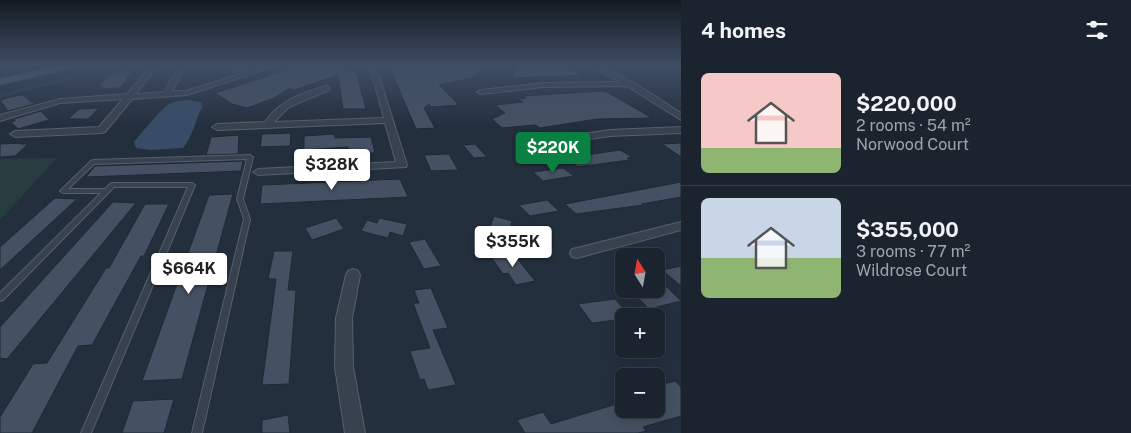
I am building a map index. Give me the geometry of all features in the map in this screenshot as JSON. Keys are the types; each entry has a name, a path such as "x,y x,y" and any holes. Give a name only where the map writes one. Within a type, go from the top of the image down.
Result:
{"street":[{"path":"14,134 102,130 139,85"},
{"path":"166,94 171,85"},
{"path":"0,118 60,101 187,93 212,85"},
{"path":"258,172 402,165 379,85"},
{"path":"481,92 542,85"},
{"path":"629,85 681,117"},
{"path":"268,124 281,107 290,101 326,88"},
{"path":"217,127 389,120"},
{"path":"522,146 610,133 681,130"},
{"path":"577,253 681,226"},
{"path":"354,275 344,318 344,357 355,433"}],"lane":[{"path":"106,191 63,191 93,162 250,157 240,199 247,219 197,433"},
{"path":"0,298 112,185 192,185 86,433"}],"green space":[{"path":"35,85 49,85 0,98 0,94"},
{"path":"57,158 0,220 0,159"}],"water":[{"path":"188,100 201,102 202,107 192,133 183,148 149,150 136,148 134,142 166,106 173,102"}],"building":[{"path":"99,85 122,85 120,88 100,89 103,86 97,87"},
{"path":"239,85 308,85 294,90 290,88 274,98 247,108 232,104 215,93"},
{"path":"340,85 360,85 366,109 343,109"},
{"path":"397,85 439,85 459,105 431,107 429,104 424,108 435,128 416,129"},
{"path":"602,91 652,118 597,119 540,128 536,125 502,128 492,119 505,113 495,105 523,102 517,99 526,98 524,96"},
{"path":"23,95 34,104 8,111 0,100"},
{"path":"99,108 88,119 68,119 79,109"},
{"path":"41,111 49,120 18,129 11,122 15,121 14,119"},
{"path":"291,133 290,146 260,147 262,134"},
{"path":"334,134 335,138 371,137 375,153 349,153 348,147 304,150 304,136"},
{"path":"239,135 238,154 206,155 211,137"},
{"path":"681,143 681,157 662,144"},
{"path":"0,144 28,144 15,156 0,157"},
{"path":"475,144 487,157 474,158 463,145"},
{"path":"620,150 632,157 627,158 629,160 578,167 566,158"},
{"path":"449,154 458,170 431,171 424,155"},
{"path":"243,161 241,171 86,177 95,166"},
{"path":"563,168 574,176 543,181 533,172"},
{"path":"400,179 408,197 260,204 262,185"},
{"path":"681,182 681,197 643,205 576,214 565,204"},
{"path":"233,194 182,379 142,381 209,195"},
{"path":"55,198 77,199 0,270 0,247"},
{"path":"547,200 559,211 530,216 519,205"},
{"path":"113,202 136,203 7,359 0,358 0,327"},
{"path":"145,204 169,204 144,256 141,256 92,345 78,346 32,433 0,433 0,417 33,364 47,363 106,268 109,268"},
{"path":"494,216 512,221 507,242 487,236"},
{"path":"336,218 344,229 312,240 305,228"},
{"path":"379,218 407,224 403,236 390,232 388,238 361,231 367,220 377,223"},
{"path":"425,239 441,266 424,269 409,242"},
{"path":"274,251 293,251 288,290 296,290 289,384 262,385 276,279 268,279"},
{"path":"513,253 535,281 516,285 508,273 503,274 491,257"},
{"path":"681,266 681,286 665,273 665,269"},
{"path":"665,285 681,301 653,308 648,308 638,298 665,298"},
{"path":"431,288 448,328 433,330 456,385 428,390 424,379 420,380 410,351 430,348 413,303 419,303 414,290"},
{"path":"615,299 623,308 615,308 615,320 592,323 578,304"},
{"path":"675,381 681,387 681,416 643,427 646,431 638,433 525,433 517,420 543,412 551,424 615,404 615,418 665,418 665,384"},
{"path":"174,399 164,433 122,433 133,401"},
{"path":"288,415 290,433 262,433 262,420"}]}
